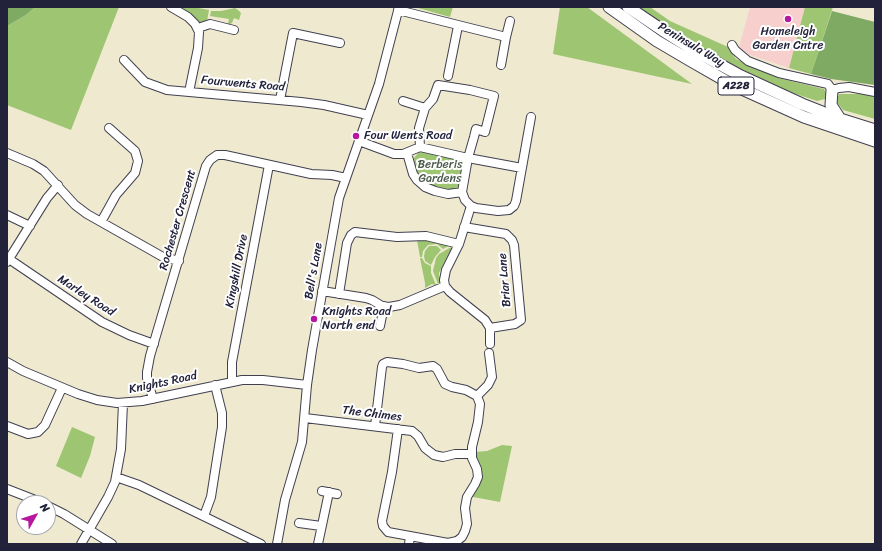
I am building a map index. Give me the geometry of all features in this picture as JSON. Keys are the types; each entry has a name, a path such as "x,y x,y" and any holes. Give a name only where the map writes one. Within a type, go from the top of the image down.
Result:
{"main road":[{"name":"Peninsula Way","path":"609,7 657,41 733,85 804,117 875,141"},
{"name":"Peninsula Way","path":"628,7 697,52 741,76 802,104 840,119 875,130"},
{"path":"802,104 825,104 832,95"},
{"path":"832,95 831,105 840,119"}],"street":[{"path":"170,7 184,14 198,28 199,39 190,92"},
{"path":"399,9 458,26 506,37"},
{"name":"Bell's Lane","path":"277,544 282,509 302,442 307,385 339,198 383,69 399,9"},
{"path":"501,65 510,21"},
{"path":"198,28 210,24 234,30"},
{"path":"448,76 458,26"},
{"path":"280,100 293,34 340,43"},
{"path":"732,45 740,56 760,66 779,73 828,84 832,95 849,87 875,92"},
{"name":"Fourwents Road","path":"124,60 139,77 151,85 167,90 324,105 368,115"},
{"path":"420,147 419,128 425,108 433,100 438,85 470,90 494,96 485,132 476,129 468,158 462,192 471,206 488,210 506,210 512,208 516,201 531,117"},
{"path":"403,101 425,108"},
{"path":"101,222 116,195 135,173 138,161 135,151 109,128"},
{"path":"359,141 400,155 420,147 522,168"},
{"path":"7,153 22,158 39,168 58,185 75,205 101,222 163,257 179,261"},
{"path":"407,153 412,174 425,187 448,194 462,192"},
{"name":"Rochester Crescent","path":"153,399 146,372 206,166 210,160 217,155 220,155 316,175 332,175 346,178"},
{"name":"Kingshill Drive","path":"232,381 232,362 269,165"},
{"path":"8,261 52,191 58,185"},
{"path":"471,206 459,244 444,275 445,286 450,292 480,316 490,328 490,344"},
{"path":"7,215 30,226"},
{"name":"Briar Lane","path":"464,227 506,234 512,240 514,245 521,320 516,324 490,328"},
{"path":"339,294 348,243 351,235 355,232 397,237 426,236 459,244"},
{"name":"Marley Road","path":"8,261 102,322 129,335 154,344"},
{"path":"322,291 366,298 384,306 393,307 445,286"},
{"path":"380,326 384,306"},
{"path":"477,396 488,385 491,379 492,373 489,353"},
{"name":"Knights Road","path":"7,362 62,388 97,400 124,403 153,399 232,381 252,380 307,385"},
{"path":"375,426 382,367 385,362 419,368 433,366 437,369 442,382 447,386 463,388 477,396 480,408 478,427 472,443 472,454 478,477 467,497 465,508 467,524 465,531 462,537 454,543 410,540 388,532 384,528 382,523 392,472 398,429"},
{"path":"204,516 211,497 222,427 222,413 215,385"},
{"path":"7,426 25,433 32,434 38,432 45,425 62,388"},
{"path":"81,544 108,497 116,477 121,449 124,403"},
{"name":"The Chimes","path":"305,418 414,432 424,448 438,456 443,457 455,454 472,454"},
{"path":"116,477 139,485 261,544"},
{"path":"7,489 22,495"},
{"path":"318,544 329,492"},
{"path":"56,511 112,544"},
{"path":"299,522 321,526"}],"shaded area":[{"path":"750,7 805,7 789,68 738,51"}],"green space":[{"path":"7,7 35,7 26,15 7,26"},
{"path":"35,7 119,7 71,130 7,105 7,26 26,15"},
{"path":"184,7 209,10 207,21 197,21 191,14 183,9"},
{"path":"418,7 453,7 450,17"},
{"path":"560,7 587,7 692,84 553,54"},
{"path":"637,7 650,7 670,21 728,47 736,59 778,78 824,89 827,95 825,99 817,101 790,92 699,49"},
{"path":"805,7 833,7 811,74 789,68"},
{"path":"235,8 241,13 239,20 234,18 230,24 228,24 229,19 210,16 211,11 221,11"},
{"path":"832,11 875,22 875,85 831,79 811,74"},
{"path":"839,94 862,94 875,97 875,119 843,110 836,101"},
{"name":"Berberis Gardens","path":"421,150 464,160 459,188 455,190 435,190 416,176 414,158"},
{"path":"415,238 451,245 443,249 437,244 428,245 423,251 422,257 420,257 417,240"},
{"path":"429,246 437,246 441,250 431,265 425,261 424,256 425,251"},
{"path":"453,246 453,251 449,253 439,273 441,283 438,284 433,271 436,258 439,254"},
{"path":"420,258 431,266 431,273 436,285 432,284 425,288"},
{"path":"72,427 95,437 90,456 81,478 56,466"},
{"path":"502,445 512,446 500,502 468,496 475,490 475,452 487,451"}],"place":[{"name":"Homeleigh Garden Cntre","path":"788,19"},
{"name":"Four Wents Road","path":"356,136"},
{"name":"Knights Road North end","path":"314,319"}]}
